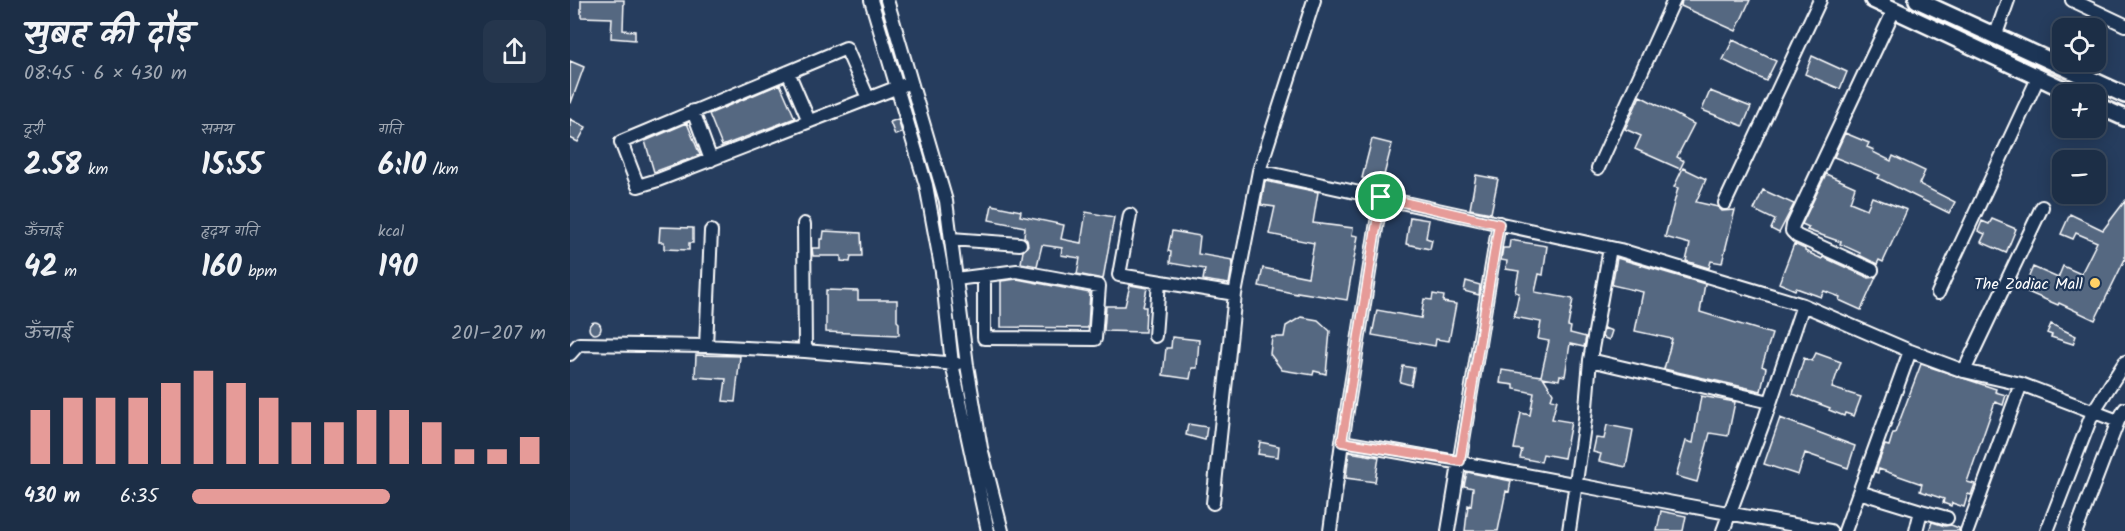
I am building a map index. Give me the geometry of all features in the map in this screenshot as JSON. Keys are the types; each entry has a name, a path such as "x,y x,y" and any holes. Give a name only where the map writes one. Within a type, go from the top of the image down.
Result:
{"main road":[{"path":"1874,0 2052,84"},
{"path":"1917,0 2125,95"},
{"path":"2106,109 2125,118"}],"street":[{"path":"871,0 926,185 940,264 952,364 988,531"},
{"path":"887,0 946,201 967,365 981,448 1002,531"},
{"path":"1213,503 1235,294 1259,171 1314,0"},
{"path":"1598,168 1674,0"},
{"path":"1725,203 1820,0"},
{"path":"1995,37 2008,0"},
{"path":"2072,0 2125,25"},
{"path":"1872,270 1797,236 1792,231 1894,10"},
{"path":"868,98 846,48 621,142 638,186 912,82"},
{"path":"788,72 809,121"},
{"path":"1938,292 2038,78"},
{"path":"693,111 711,160"},
{"path":"1259,171 1610,248 1712,276 1803,305 1910,351 1964,371 2021,384 2118,421"},
{"path":"1330,531 1381,197"},
{"path":"1964,371 2042,207"},
{"path":"1130,215 1119,275 1235,294"},
{"path":"804,224 806,351"},
{"path":"1448,531 1499,224"},
{"path":"706,346 711,231"},
{"path":"951,239 1020,244"},
{"path":"1569,531 1585,419 1590,360 1610,248"},
{"path":"940,264 954,261"},
{"path":"956,279 1017,271 1099,286 1095,339 984,338 984,276"},
{"path":"1155,336 1160,282"},
{"path":"1723,531 1803,305"},
{"path":"570,354 579,344 706,346 806,351 967,365"},
{"path":"1845,531 1910,351"},
{"path":"1590,360 1770,402"},
{"path":"2047,531 2092,412 2125,362"},
{"path":"1967,531 2021,384"},
{"path":"2076,531 2118,421 2125,409"},
{"path":"1342,442 1460,461 1575,485 1830,531"},
{"path":"1859,492 1947,518"},
{"path":"1916,531 1921,511"}],"building":[{"path":"581,0 624,0 623,30 635,31 635,40 611,38 612,18 581,17"},
{"path":"1682,0 1750,0 1736,31 1681,6"},
{"path":"1733,40 1776,61 1766,81 1723,60"},
{"path":"1812,56 1847,72 1840,89 1805,74"},
{"path":"570,61 584,67 571,103 570,102"},
{"path":"780,84 795,118 722,146 709,114"},
{"path":"1710,91 1751,107 1743,126 1702,110"},
{"path":"1640,96 1694,124 1677,157 1684,161 1680,169 1635,149 1641,136 1625,129"},
{"path":"570,119 586,127 578,142 570,138"},
{"path":"898,119 902,133 895,135 890,122"},
{"path":"687,123 700,155 654,172 645,141"},
{"path":"1845,133 1869,143 1867,147 1874,150 1873,152 1891,161 1893,156 1925,171 1919,184 1955,202 1949,213 1878,178 1880,175 1834,157"},
{"path":"1372,139 1392,144 1382,183 1362,178"},
{"path":"1683,168 1706,179 1696,202 1718,207 1722,211 1735,210 1722,263 1711,261 1709,268 1686,261 1690,244 1665,237 1678,188 1674,187"},
{"path":"1826,174 1855,187 1850,202 1867,209 1872,197 1907,210 1883,262 1879,260 1877,264 1840,244 1841,242 1807,230 1809,227 1802,224"},
{"path":"1476,175 1498,179 1491,213 1470,209"},
{"path":"1265,181 1318,192 1313,223 1353,228 1352,235 1358,236 1347,300 1297,292 1297,294 1259,286 1263,268 1308,277 1314,243 1269,234 1275,207 1261,205"},
{"path":"1763,190 1794,204 1779,233 1771,229 1775,220 1754,210"},
{"name":"The Zodiac Mall","path":"2125,201 2125,259 2095,320 2059,303 2058,305 2023,290 2033,267 2058,278 2063,266 2081,274 2097,242 2076,233 2073,239 2061,234 2070,214 2103,230"},
{"path":"992,205 1021,211 1020,216 1064,225 1061,239 1081,243 1086,212 1114,217 1103,279 1077,274 1080,258 1061,255 1062,248 1042,245 1037,266 1021,263 1023,251 1028,245 1024,237 1025,227 989,220"},
{"path":"1410,217 1429,220 1426,238 1432,240 1430,249 1406,244"},
{"path":"1992,219 2016,229 2006,253 1981,242 1985,234 1978,231 1982,221 1989,224"},
{"path":"660,227 693,228 693,243 689,243 689,250 664,249 664,242 659,242"},
{"path":"824,231 861,233 862,256 851,256 850,262 841,261 841,256 813,256 812,248 820,248 820,239 823,239"},
{"path":"1172,231 1200,236 1198,254 1233,260 1229,284 1203,280 1205,269 1170,263 1171,252 1168,251"},
{"path":"1510,240 1547,246 1543,275 1539,274 1535,292 1573,299 1568,326 1571,327 1570,333 1586,337 1584,347 1570,344 1565,376 1560,375 1559,380 1543,377 1553,393 1551,399 1557,400 1552,419 1571,422 1564,458 1543,454 1541,462 1520,458 1522,450 1514,449 1521,413 1530,415 1534,393 1514,389 1514,385 1500,383 1502,370 1541,376 1549,341 1538,339 1541,322 1514,317 1519,293 1515,292 1519,271 1506,269 1507,261 1501,260 1503,248 1509,248"},
{"path":"1794,244 1822,259 1823,257 1869,278 1876,277 1861,310 1839,300 1840,297 1824,291 1821,297 1779,283"},
{"path":"1617,258 1705,284 1700,312 1772,334 1762,366 1766,368 1761,391 1664,369 1672,339 1635,331 1643,292 1612,285"},
{"path":"1017,279 1090,293 1088,328 1001,327 1001,281"},
{"path":"1466,281 1480,285 1479,295 1464,291"},
{"path":"1130,285 1147,288 1143,307 1146,307 1145,332 1104,331 1106,306 1125,306"},
{"path":"826,290 858,291 858,300 897,300 899,335 826,332"},
{"path":"1433,294 1444,296 1443,302 1456,304 1449,341 1436,339 1435,346 1372,335 1377,310 1421,318 1424,299 1432,300"},
{"path":"1301,317 1318,320 1330,331 1326,374 1314,371 1313,375 1282,370 1270,354 1272,337 1284,337 1286,326"},
{"path":"597,322 601,328 597,334 593,334 589,326"},
{"path":"2051,324 2076,336 2073,344 2051,337 2052,335 2047,333"},
{"path":"1604,328 1612,331 1609,340 1602,337"},
{"path":"1172,337 1199,340 1197,368 1192,368 1190,379 1163,375 1166,348 1171,348"},
{"path":"1816,353 1841,362 1832,388 1861,397 1854,416 1845,413 1844,416 1829,410 1830,408 1793,394 1804,358 1812,361"},
{"path":"696,355 740,356 735,402 723,401 726,379 695,377"},
{"path":"1921,364 1996,389 1995,392 2006,395 2003,405 1995,402 1967,482 1975,484 1971,495 1968,494 1964,507 1952,503 1951,506 1943,503 1944,499 1920,491 1922,484 1879,469 1878,473 1875,472 1885,445 1889,446 1893,433 1895,433"},
{"path":"1403,366 1414,368 1411,385 1400,382"},
{"path":"1701,396 1735,402 1728,436 1710,433 1697,482 1676,476 1686,441 1693,443"},
{"path":"1780,418 1855,446 1848,468 1805,453 1798,475 1764,464"},
{"path":"1188,424 1207,427 1205,440 1186,435"},
{"path":"1607,425 1633,430 1626,467 1599,461 1601,454 1593,452 1596,438 1604,439"},
{"path":"1260,442 1279,446 1278,457 1258,454"},
{"path":"1349,452 1379,457 1375,482 1346,478"},
{"path":"1467,472 1511,481 1509,492 1506,491 1498,531 1465,531 1468,505 1471,506 1473,488 1464,486"},
{"path":"1661,511 1686,516 1683,531 1657,531"},
{"path":"1932,522 1945,526 1951,525 1959,528 1959,531 1929,531"}],"place":[{"name":"The Zodiac Mall","path":"2095,283"}],"route":[{"path":"1381,197 1499,224 1460,461 1342,442 1381,197"}]}
